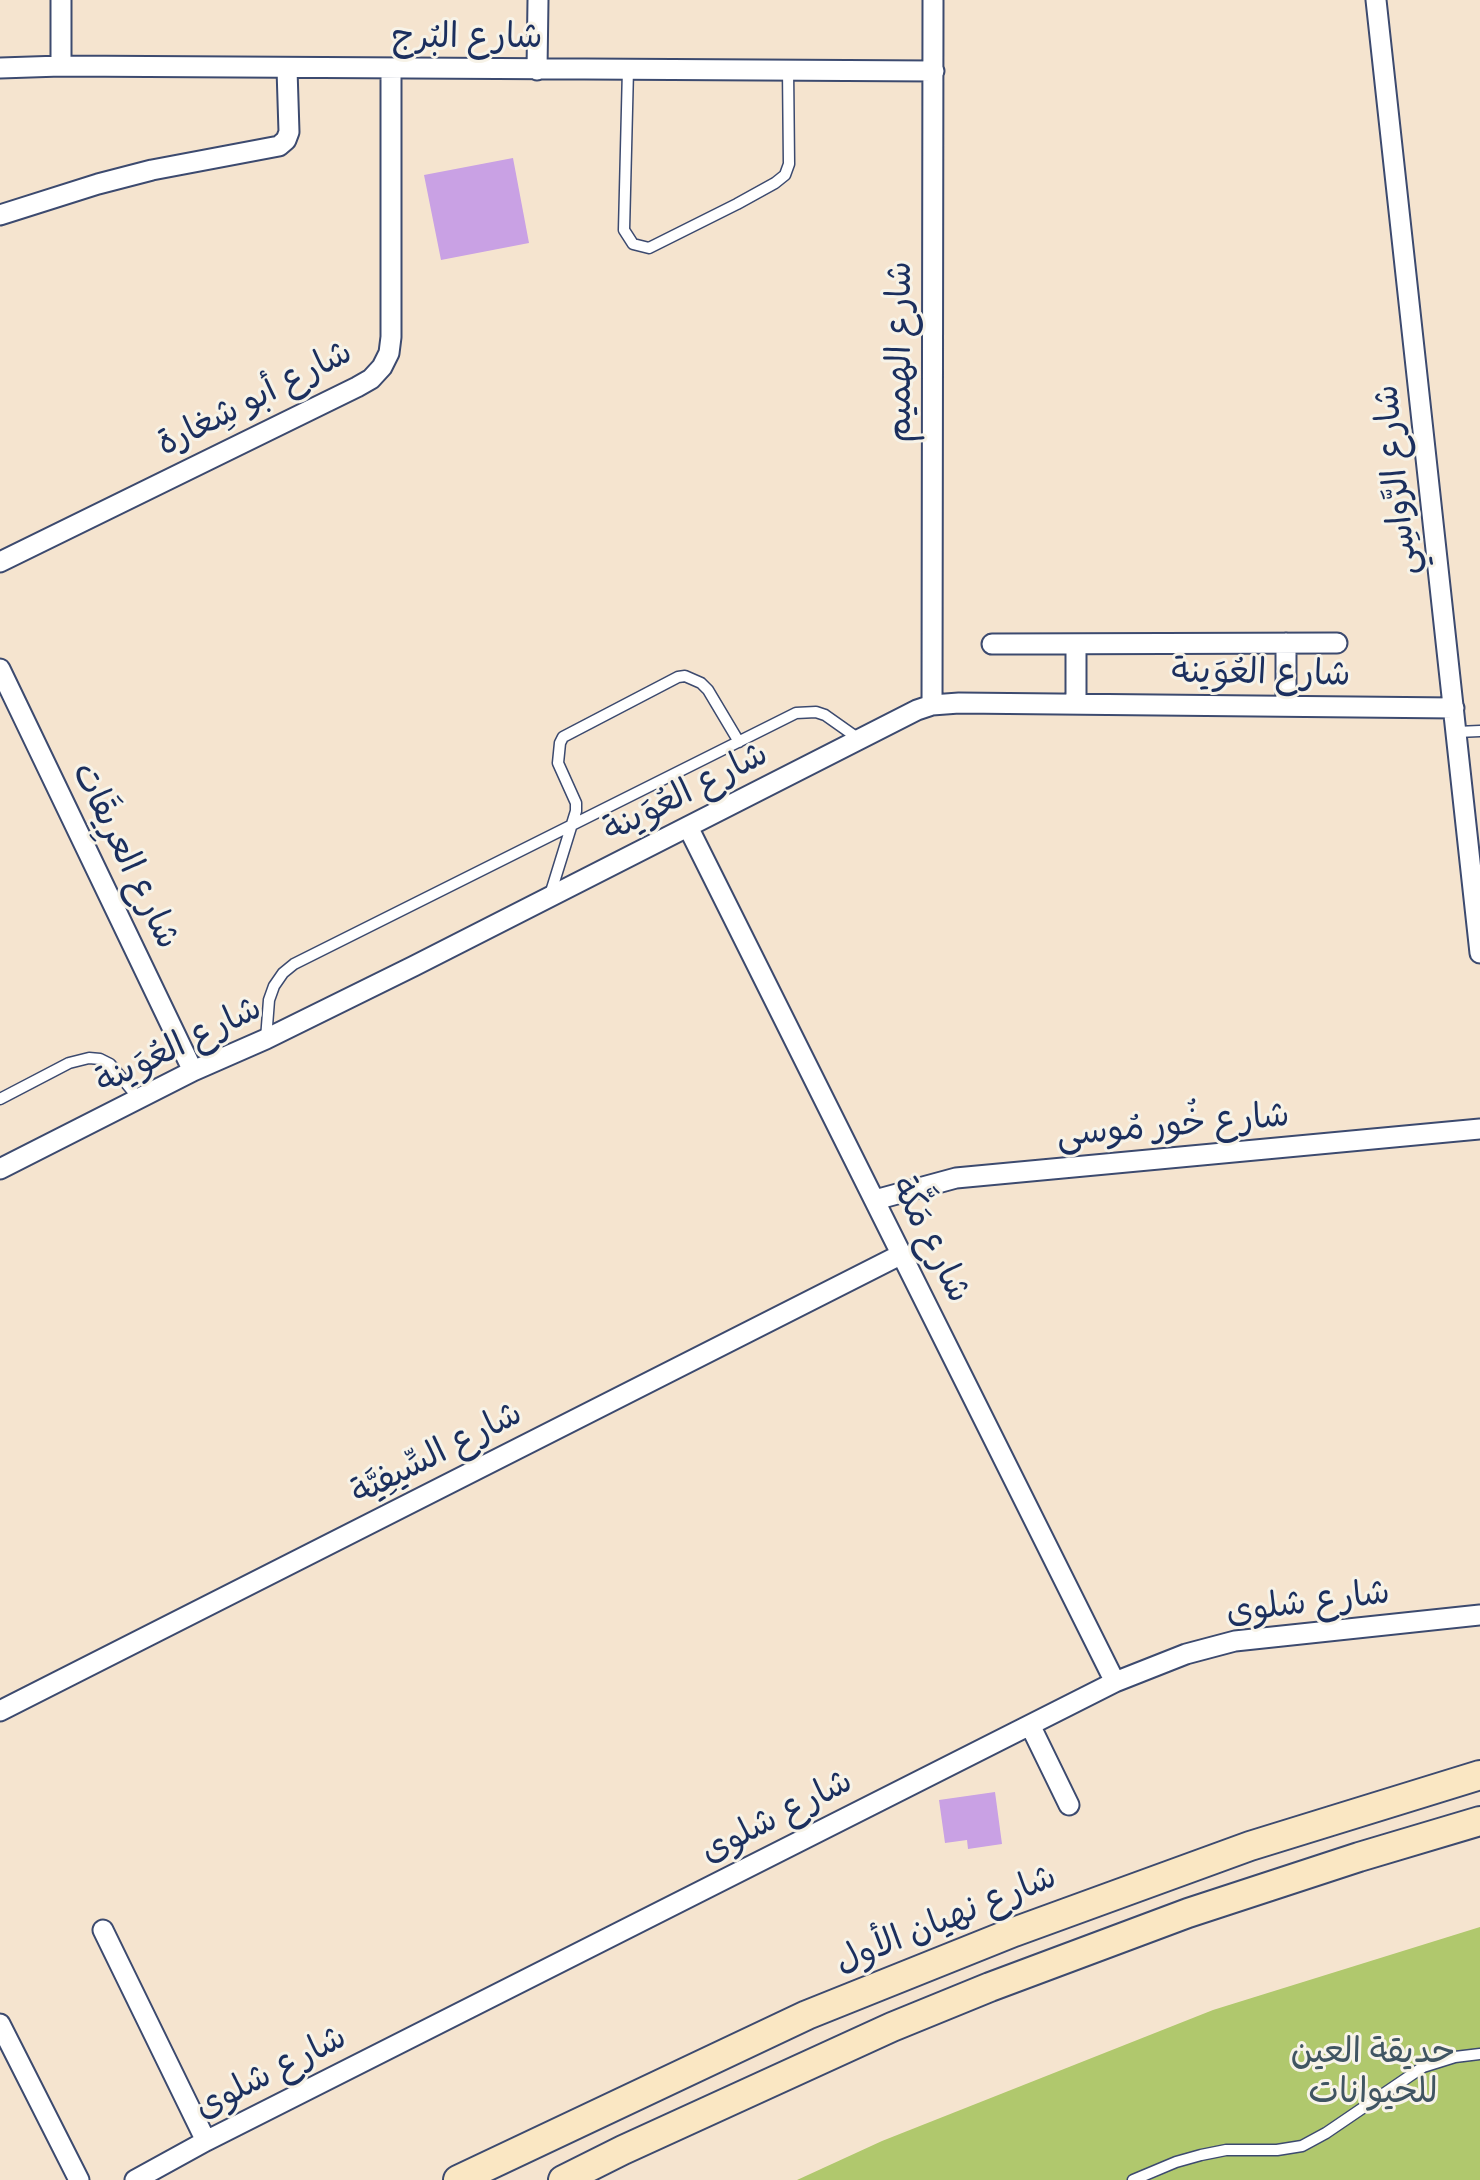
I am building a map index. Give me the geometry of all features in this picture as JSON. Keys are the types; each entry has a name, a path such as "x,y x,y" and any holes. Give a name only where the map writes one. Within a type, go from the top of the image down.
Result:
{"main road":[{"name":"شارع نهيان الأول","path":"458,2180 794,2021 1014,1931 1250,1846 1480,1775"},
{"path":"563,2180 892,2027 990,1987 1188,1913 1480,1821"}],"street":[{"path":"61,0 61,66"},
{"path":"537,70 538,0"},
{"name":"شارع الهميم","path":"932,705 933,0"},
{"name":"شارع الرَّواسِي","path":"1376,0 1480,953"},
{"name":"شارع البُرج","path":"0,68 61,66 933,71"},
{"path":"0,215 86,187 152,170 279,146 286,140 289,132 287,68"},
{"name":"شارع أبو شِغارة","path":"0,562 357,387 371,379 382,367 389,353 391,337 391,69"},
{"path":"1286,643 1286,706"},
{"path":"992,644 1337,643"},
{"path":"1076,644 1076,704"},
{"name":"شارع العرِيقَات","path":"0,669 193,1071"},
{"name":"شارع العُوَينة","path":"0,1169 193,1071 266,1040 917,710 932,705 950,703 1454,708"},
{"name":"شارع مَكَّة","path":"688,827 1115,1682"},
{"name":"شارع خُور مُوسى","path":"875,1200 931,1184 970,1177 1480,1129"},
{"name":"شارع السِّيفِيَّة","path":"0,1711 902,1254"},
{"name":"شارع شلوى","path":"135,2180 206,2141 1115,1682 1186,1654 1235,1641 1480,1615"},
{"path":"1030,1725 1069,1805"},
{"path":"103,1930 206,2141"},
{"path":"0,2024 79,2180"}],"lane":[{"path":"628,69 624,230 633,244 649,248 737,204 785,175 789,164 788,69"},
{"path":"549,898 573,825 576,803 558,763 559,743 563,737 678,677 685,676 701,683 739,742"},
{"path":"266,1040 269,1000 274,986 294,964 796,713 806,711 825,715 859,740"},
{"path":"1457,732 1480,731"},
{"path":"0,1099 69,1063 89,1058 110,1064 140,1100"},
{"path":"1133,2180 1201,2155 1226,2150 1277,2150 1302,2146 1326,2133 1423,2067 1455,2057 1480,2054"}],"green space":[{"name":"حديقة العين للحيوانات","path":"1480,1927 1480,2180 797,2180 882,2141 1213,2010"}],"building":[{"path":"513,158 529,243 441,260 424,175"},
{"path":"995,1792 1002,1844 968,1849 967,1840 945,1843 939,1800"}]}
